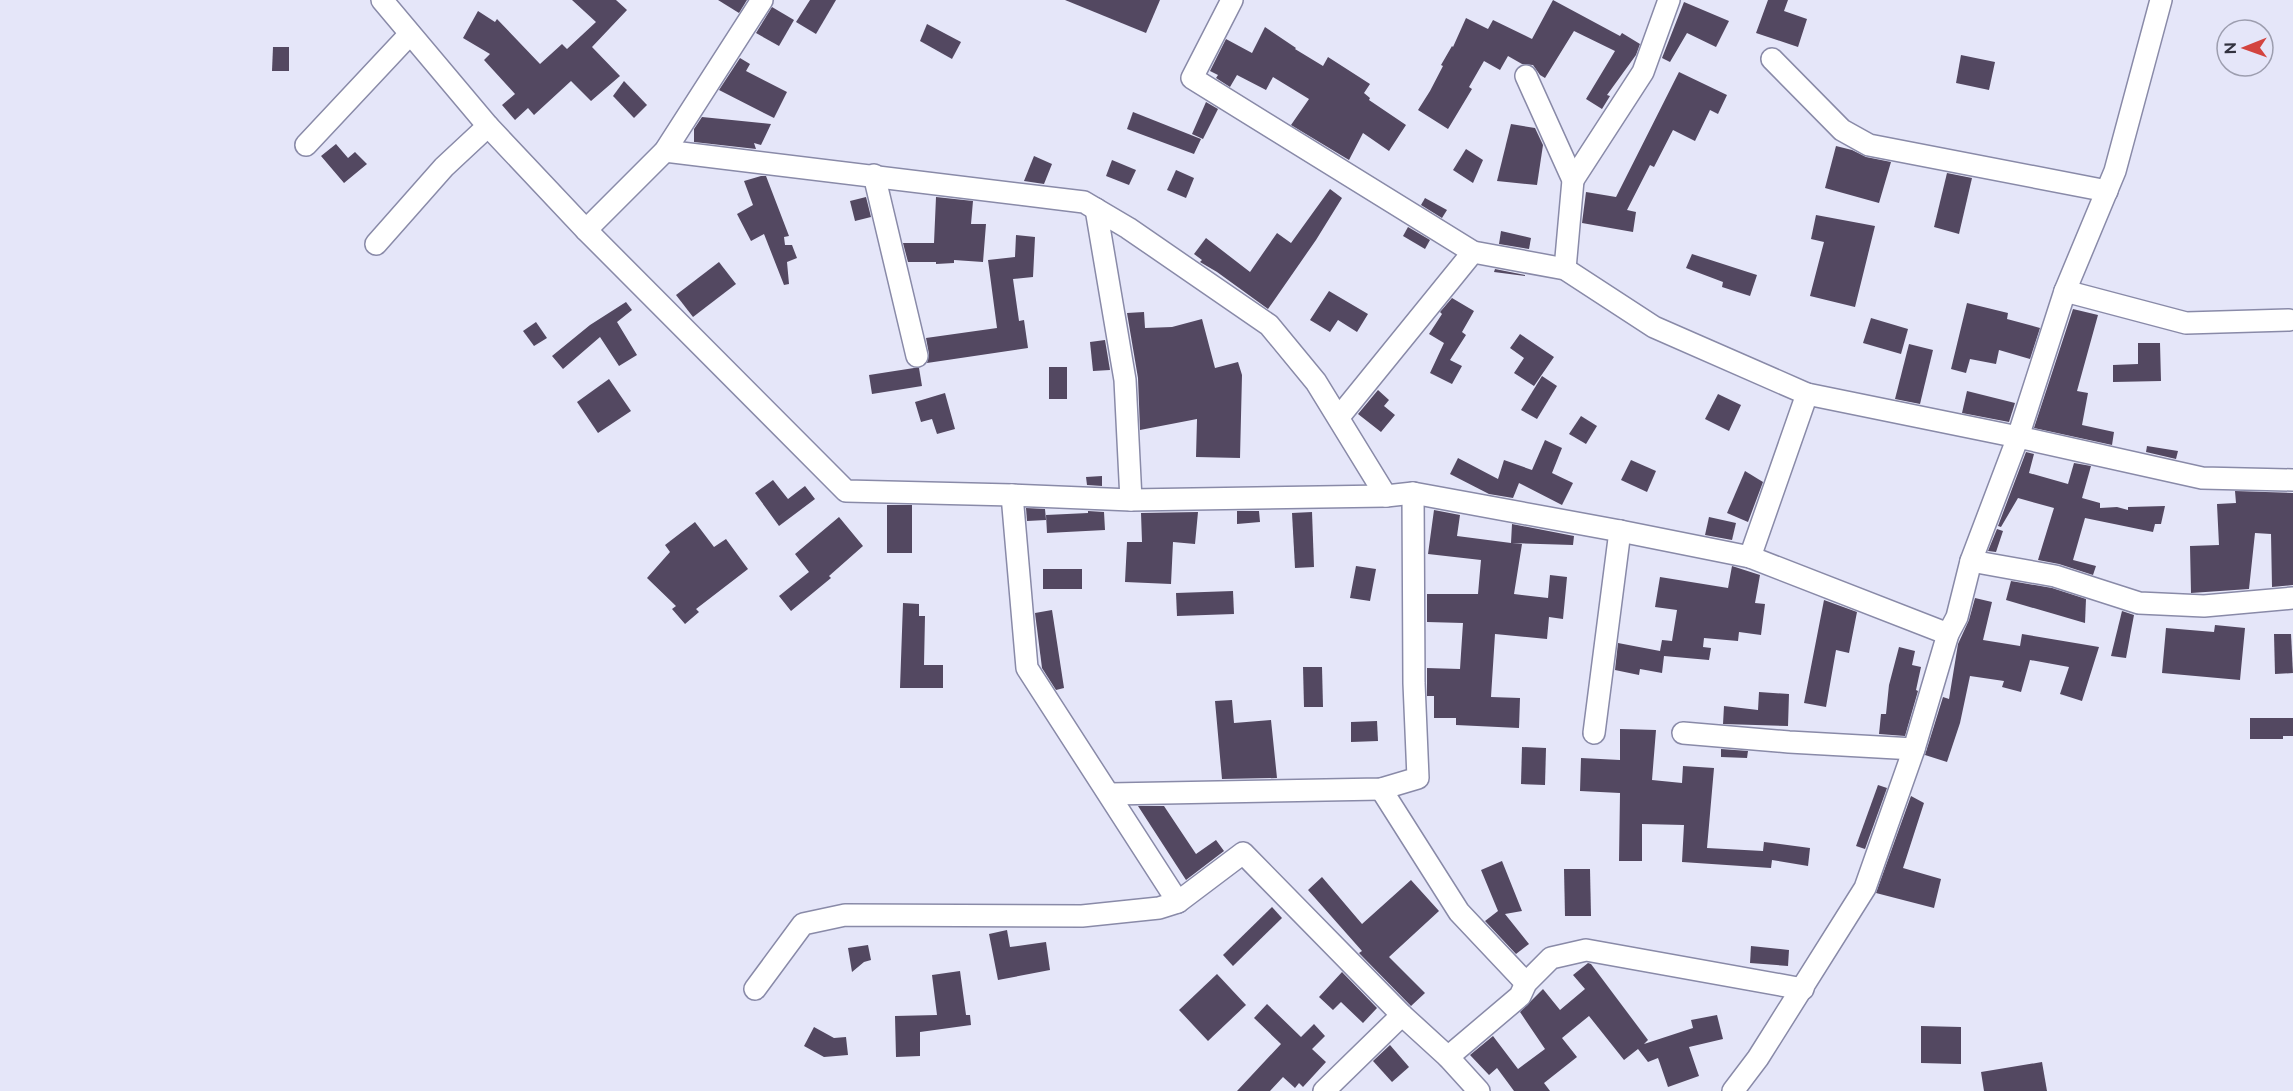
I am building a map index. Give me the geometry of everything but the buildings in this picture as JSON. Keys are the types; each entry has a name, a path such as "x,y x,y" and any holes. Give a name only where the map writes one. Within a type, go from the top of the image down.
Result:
{"street":[{"path":"381,0 488,126 586,230 846,491 1131,500 1386,496 1413,493 1750,557 1948,634"},
{"path":"586,230 665,151 762,0"},
{"path":"1232,0 1192,78 1473,252 1566,269 1654,327 1807,394 2018,437 2202,478 2293,480"},
{"path":"1566,269 1573,180 1643,72 1669,0"},
{"path":"1733,1091 1758,1058 1803,989 1865,888 1914,748 1948,634 1957,617 1971,561 2018,437 2065,291 2115,171 2161,0"},
{"path":"306,145 410,34"},
{"path":"1772,59 1842,130 1869,145 2107,191"},
{"path":"1526,76 1573,180"},
{"path":"376,244 444,167 488,126"},
{"path":"665,151 1084,202 1128,228 1269,326 1316,382 1386,496"},
{"path":"874,175 917,356"},
{"path":"1096,209 1125,380 1131,500"},
{"path":"1339,417 1473,252"},
{"path":"2065,291 2186,323 2289,320"},
{"path":"1750,557 1807,394"},
{"path":"1110,794 1381,789 1418,778 1414,683 1413,493"},
{"path":"1012,495 1028,668 1178,902"},
{"path":"1594,733 1620,531"},
{"path":"1971,561 2055,576 2139,603 2204,606 2293,598"},
{"path":"1683,733 1789,742 1914,748"},
{"path":"1381,789 1459,912 1526,983"},
{"path":"755,989 803,924 845,915 1082,915 1159,908 1178,902 1243,853 1402,1015 1448,1057 1479,1091"},
{"path":"1448,1057 1520,996 1526,983 1551,958 1586,951 1803,989"},
{"path":"1324,1091 1402,1015"}]}
